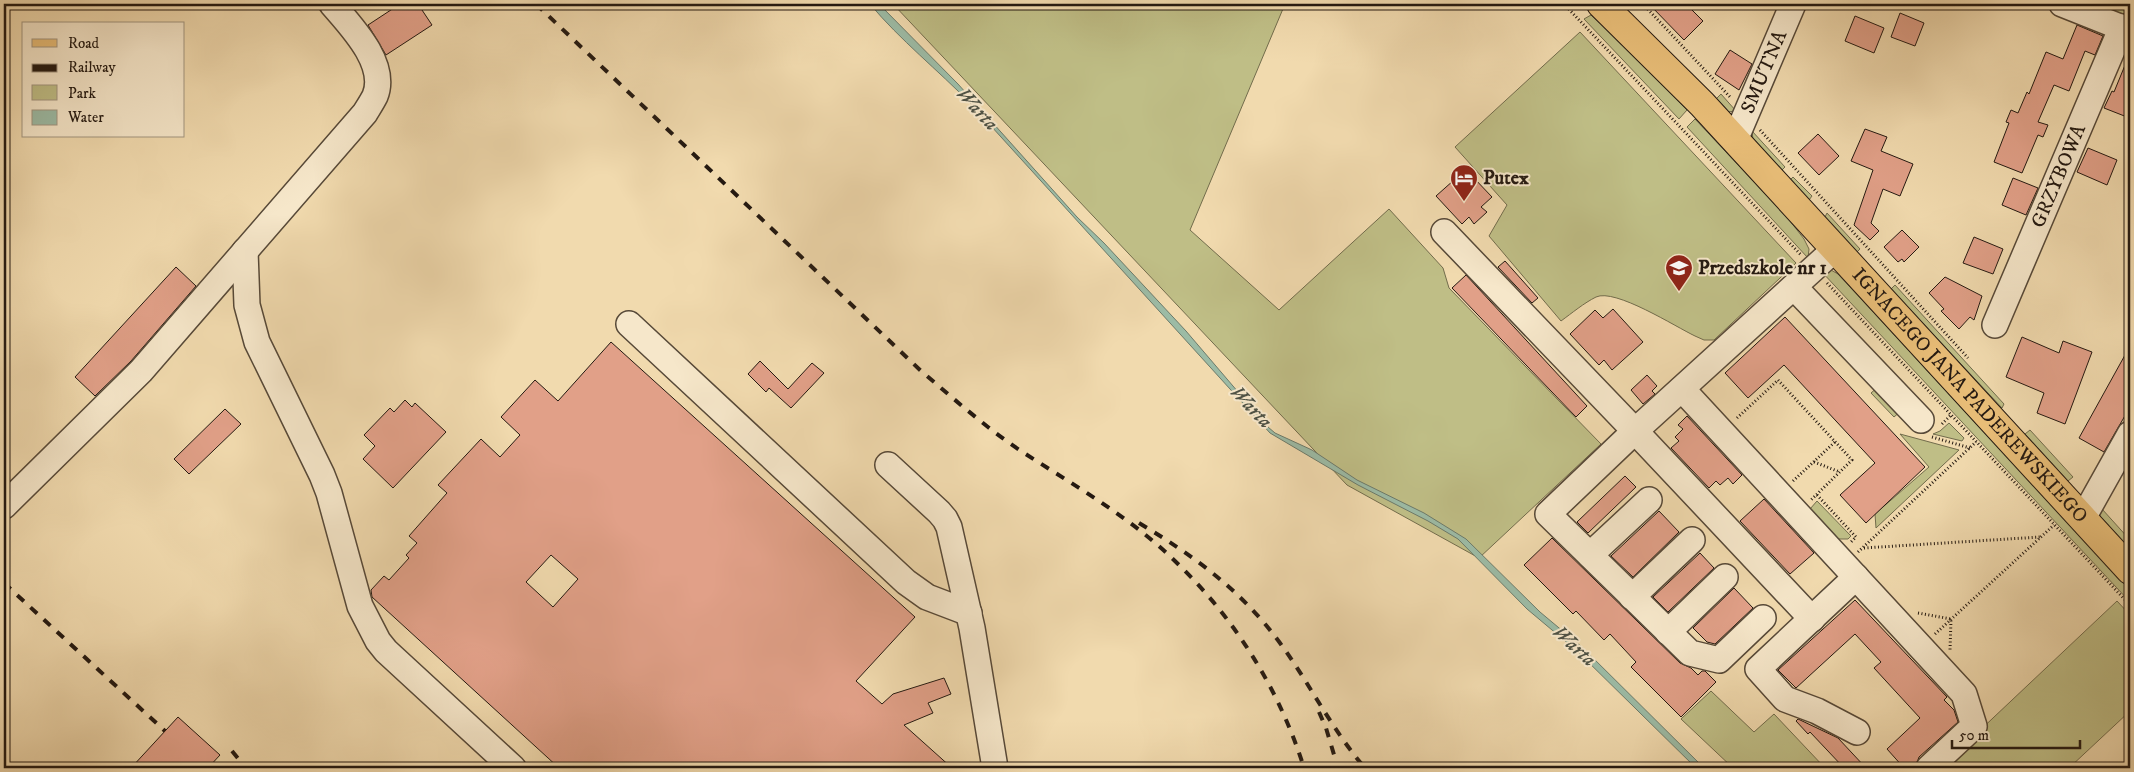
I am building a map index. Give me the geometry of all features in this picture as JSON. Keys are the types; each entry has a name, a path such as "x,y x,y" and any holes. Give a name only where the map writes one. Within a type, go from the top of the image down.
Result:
{"main road":[{"name":"IGNACEGO JANA PADEREWSKIEGO","path":"1601,4 1745,132 1834,250 2130,570"}],"street":[{"path":"4,506 141,370 365,113 375,95 376,78 372,57 356,33 332,4"},
{"name":"SMUTNA","path":"1745,132 1793,4"},
{"path":"2062,4 2127,17"},
{"name":"GRZYBOWA","path":"1995,325 2127,17"},
{"path":"1444,232 1812,618"},
{"path":"1763,618 1719,660 1690,653 1548,514 1635,431 1834,250"},
{"path":"245,251 247,305 257,342 322,474 360,606 368,624 386,652 513,768"},
{"path":"1794,287 1921,420"},
{"path":"629,324 814,499 906,582 927,597 969,614"},
{"path":"1682,389 1851,558 1920,647 1964,694 1974,726 1929,768"},
{"path":"2083,518 2130,434"},
{"path":"888,465 945,519 949,527 969,614 995,768"},
{"path":"1590,555 1649,500"},
{"path":"1632,597 1692,540"},
{"path":"1851,558 1812,618 1758,669 1785,699 1817,711 1857,732"},
{"path":"1668,632 1725,577"}],"path":[{"path":"1564,4 2130,605"},
{"path":"1642,4 1737,105"},
{"path":"1745,132 1968,358"},
{"path":"1735,420 1778,380 1836,441 1852,460 1810,501"},
{"path":"1793,482 1836,441"},
{"path":"1851,558 1976,442"},
{"path":"1814,462 1840,472"},
{"path":"1816,495 1856,537 1849,544 1851,558"},
{"path":"1920,647 2054,524"},
{"path":"1851,558 2040,537"}],"green space":[{"path":"893,4 1285,4 1190,230 1279,310 1389,209 1443,268 1449,288 1601,444 1479,558 1347,485"},
{"path":"2081,4 2130,4 2130,24"},
{"path":"1591,15 1629,49 1687,110 1679,119 1584,19"},
{"path":"1580,32 1796,263 1714,340 1704,340 1631,303 1605,296 1592,299 1561,321 1489,236 1507,205 1455,147"},
{"path":"1721,94 1736,111 1727,112 1715,100"},
{"path":"1695,119 1787,217 1804,239 1809,249 1808,258 1687,127"},
{"path":"1752,131 1785,167 1781,171 1753,140"},
{"path":"1793,177 1812,196 1809,200 1790,180"},
{"path":"1827,213 1860,249 1857,252 1825,217"},
{"path":"1831,270 1838,274 2130,590 2130,602 1821,271"},
{"path":"1895,285 2004,404 2002,408 1891,289"},
{"path":"1878,387 1901,411 1894,417 1871,393"},
{"path":"1949,423 1964,438 1962,441 1933,434"},
{"path":"2030,430 2073,477 2068,481 2025,434"},
{"path":"1900,434 1959,450 1876,528 1875,514 1929,467"},
{"path":"1817,501 1851,536 1848,539 1838,539 1810,509"},
{"path":"2102,509 2130,540 2130,549 2099,515"},
{"path":"2117,601 2130,615 2130,711 2069,768 1940,768"},
{"path":"1711,691 1754,732 1774,714 1825,768 1733,768 1681,719"}],"water":[{"name":"Warta","path":"870,4 879,4 958,84 1077,217 1104,243 1186,331 1268,427 1275,433 1312,450 1357,480 1424,513 1466,539 1540,612 1583,648 1704,768 1696,768 1577,651 1527,609 1458,539 1428,521 1358,485 1270,433 971,104 894,30"}],"building":[{"path":"400,4 418,4 432,25 386,55 368,25"},
{"path":"1649,4 1686,4 1703,21 1684,40"},
{"path":"1900,13 1924,23 1915,46 1891,37"},
{"path":"1855,16 1884,28 1874,53 1845,41"},
{"path":"2077,25 2103,36 2095,55 2085,51 2069,91 2054,85 2038,122 2048,125 2043,137 2038,135 2022,173 1994,162 2009,123 2006,122 2011,110 2018,113 2027,92 2029,94 2046,52 2063,59"},
{"path":"1730,50 1752,64 1739,90 1715,74"},
{"path":"2130,53 2130,109 2127,117 2104,108 2112,91 2114,92"},
{"path":"1865,129 1887,137 1881,151 1913,164 1900,196 1883,189 1871,223 1879,231 1870,240 1854,225 1873,170 1851,161"},
{"path":"1818,134 1839,156 1819,175 1798,153"},
{"path":"2088,148 2117,160 2107,185 2077,172"},
{"name":"Putex","path":"1463,172 1470,178 1472,176 1492,197 1481,207 1487,212 1474,224 1469,217 1462,224 1436,196"},
{"path":"2013,178 2038,188 2026,215 2002,205"},
{"path":"1902,230 1919,247 1904,262 1902,259 1898,262 1884,247"},
{"path":"1974,237 2003,249 1993,274 1963,263"},
{"path":"1505,261 1538,298 1532,303 1498,267"},
{"path":"176,267 196,286 131,361 95,396 75,377"},
{"path":"1466,275 1587,406 1576,417 1452,288"},
{"path":"1945,277 1982,296 1974,320 1970,317 1959,329 1941,311 1944,309 1929,293"},
{"path":"1613,309 1643,342 1612,370 1604,360 1599,365 1570,334 1595,310 1603,318"},
{"path":"1785,317 1925,467 1866,523 1840,495 1875,463 1784,365 1748,398 1725,373"},
{"path":"2022,337 2059,353 2063,341 2092,352 2065,424 2037,413 2044,393 2006,377"},
{"path":"611,342 915,617 856,681 882,704 893,694 944,678 951,694 928,703 933,713 904,725 952,768 559,768 372,597 371,590 384,576 389,580 409,558 406,555 417,543 409,536 447,493 438,485 481,439 500,457 520,435 501,417 535,380 558,401","holes":["551,555 578,579 553,607 526,582"]},
{"path":"2130,346 2130,407 2104,452 2079,438"},
{"path":"760,361 788,389 812,363 824,373 791,408 769,388 766,392 748,374"},
{"path":"1647,375 1657,386 1652,391 1655,394 1643,404 1631,390"},
{"path":"405,400 412,407 415,403 446,432 393,488 363,459 375,446 364,435 390,408 394,412"},
{"path":"225,409 241,424 189,474 174,459"},
{"path":"1687,416 1742,475 1733,484 1728,478 1720,485 1716,481 1709,488 1671,448 1679,441 1675,437 1683,429 1678,425"},
{"path":"1625,476 1636,487 1588,533 1577,522"},
{"path":"1764,499 1814,553 1790,574 1740,521"},
{"path":"1659,511 1679,532 1633,577 1611,556"},
{"path":"1552,538 1680,663 1691,668 1698,675 1705,671 1716,682 1681,717 1631,667 1636,662 1610,634 1604,640 1576,611 1573,614 1524,565"},
{"path":"1700,553 1714,568 1668,612 1653,597"},
{"path":"1734,588 1753,608 1715,644 1707,642 1693,628"},
{"path":"1855,600 1947,697 1944,700 1954,710 1958,722 1919,757 1915,768 1904,768 1887,749 1920,718 1874,668 1881,662 1855,634 1796,688 1778,670"},
{"path":"178,717 220,755 208,768 131,768"},
{"path":"1798,719 1838,738 1866,768 1844,768 1810,732 1808,734 1796,721"}],"railway":[{"path":"536,4 920,370 995,432 1122,517 1178,564 1219,609 1254,658 1282,712 1304,768"},
{"path":"1139,523 1198,561 1233,590 1265,624 1301,674 1342,738 1365,768"},
{"path":"4,583 165,731"},
{"path":"1319,712 1338,768"},
{"path":"232,751 246,768"}],"place":[{"name":"Putex","path":"1464,202"},
{"name":"Przedszkole nr 1","path":"1679,292"}]}
